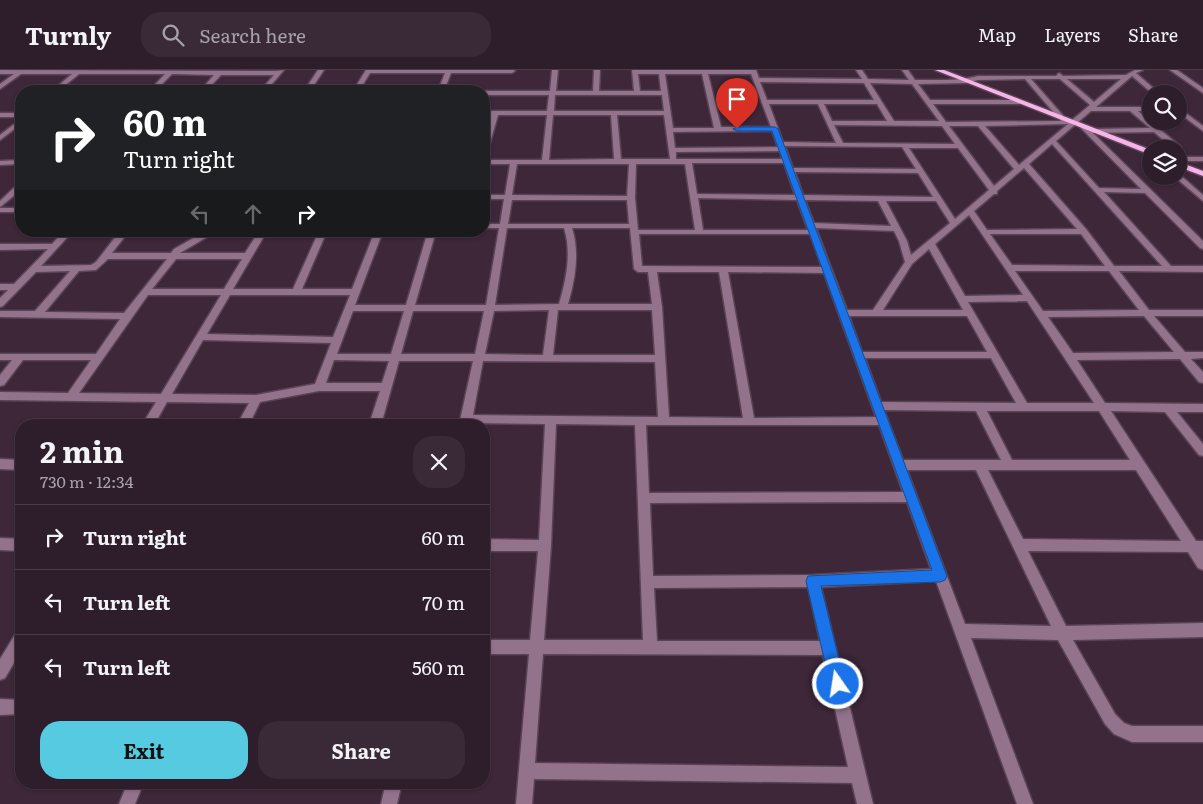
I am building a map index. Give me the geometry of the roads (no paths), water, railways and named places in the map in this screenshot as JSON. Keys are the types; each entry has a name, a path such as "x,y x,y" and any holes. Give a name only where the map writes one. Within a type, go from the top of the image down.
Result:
{"main road":[{"path":"938,70 1142,150"},
{"path":"1187,167 1203,174"}],"street":[{"path":"311,85 321,70"},
{"path":"359,85 368,70 488,71 553,93 664,93"},
{"path":"545,161 555,70"},
{"path":"596,93 597,70"},
{"path":"859,70 891,122"},
{"path":"905,70 994,192"},
{"path":"1054,70 1091,107 1142,110"},
{"path":"1173,70 1203,91"},
{"path":"158,85 172,71"},
{"path":"0,72 280,71"},
{"path":"268,85 280,71"},
{"path":"443,85 449,71"},
{"path":"637,93 635,71 704,71 866,82 967,82 973,76 1026,77 1133,73 1147,85"},
{"path":"704,71 718,130"},
{"path":"0,86 20,72"},
{"path":"62,85 78,72"},
{"path":"208,85 220,72"},
{"path":"662,72 674,162"},
{"path":"876,313 909,262 1053,141 1069,121 1091,107 1133,73"},
{"path":"755,74 1025,804"},
{"path":"1026,77 1069,121"},
{"path":"490,90 510,80"},
{"path":"1195,86 1203,86"},
{"path":"765,102 878,102"},
{"path":"820,102 841,146"},
{"path":"927,102 1019,102"},
{"path":"1132,109 1142,118"},
{"path":"490,113 668,113"},
{"path":"490,130 495,113"},
{"path":"614,113 618,161"},
{"path":"1187,113 1203,119"},
{"path":"0,115 15,115"},
{"path":"1187,116 1203,129"},
{"path":"830,123 943,122 1045,124 1069,121"},
{"path":"979,123 1083,231 1146,313 1203,379"},
{"path":"1,136 15,126"},
{"path":"1082,127 1203,246"},
{"path":"669,130 775,129"},
{"path":"1094,131 1156,130 1168,140"},
{"path":"1053,141 1168,268"},
{"path":"672,150 841,146 960,146"},
{"path":"906,146 954,224"},
{"path":"1187,156 1191,159"},
{"path":"1187,159 1203,159"},
{"path":"633,161 631,198 638,268 652,270 827,270"},
{"path":"0,163 15,162"},
{"path":"490,162 688,162 922,171"},
{"path":"466,419 490,306 514,162"},
{"path":"688,162 695,196 699,232"},
{"path":"1187,184 1203,199"},
{"path":"1098,190 1148,191"},
{"path":"0,194 14,194"},
{"path":"0,205 14,194"},
{"path":"695,196 939,199"},
{"path":"490,197 631,198"},
{"path":"881,199 896,229 909,262"},
{"path":"0,210 15,210"},
{"path":"970,211 1070,357 1138,465 1198,547 1203,564"},
{"path":"490,226 566,226 699,232 812,228 896,229"},
{"path":"548,359 559,306 568,290 571,242 566,226"},
{"path":"986,232 1083,231"},
{"path":"1189,233 1203,233"},
{"path":"0,304 63,237"},
{"path":"33,269 93,268 106,256 120,237"},
{"path":"72,395 127,316 174,255 180,248 201,237"},
{"path":"151,419 260,237"},
{"path":"296,293 320,237"},
{"path":"319,387 377,237"},
{"path":"377,419 430,237"},
{"path":"930,245 971,313 1022,406"},
{"path":"0,247 55,246"},
{"path":"106,256 248,256"},
{"path":"1010,268 1203,269"},
{"path":"37,315 76,269"},
{"path":"652,270 657,307 664,420"},
{"path":"723,270 749,422"},
{"path":"0,287 16,287"},
{"path":"145,292 354,292"},
{"path":"962,298 1029,298"},
{"path":"349,308 490,306 657,307"},
{"path":"843,313 971,313"},
{"path":"1040,314 1203,313"},
{"path":"0,314 127,316"},
{"path":"201,337 336,340"},
{"path":"859,355 994,355"},
{"path":"1070,357 1203,355"},
{"path":"0,357 98,357"},
{"path":"0,382 20,357"},
{"path":"330,357 660,358"},
{"path":"0,396 72,395 256,399 319,387 387,387"},
{"path":"246,419 256,399"},
{"path":"878,406 1203,408"},
{"path":"978,406 1009,465"},
{"path":"1168,408 1203,452"},
{"path":"490,421 551,419 749,422 883,421"},
{"path":"524,804 545,546 551,419"},
{"path":"640,420 645,498 650,647"},
{"path":"0,464 15,465"},
{"path":"900,465 1138,465"},
{"path":"980,465 1062,633 1110,719 1119,729 1132,734 1203,734"},
{"path":"645,498 911,497"},
{"path":"0,544 15,545"},
{"path":"490,545 545,546"},
{"path":"1020,545 1198,547"},
{"path":"647,582 813,581 940,576"},
{"path":"813,581 865,804"},
{"path":"961,631 1062,633 1203,630"},
{"path":"490,647 829,648"},
{"path":"0,674 15,648"},
{"path":"0,707 15,707"},
{"path":"527,771 858,775"},
{"path":"128,804 133,789"},
{"path":"389,804 392,789"}]}
